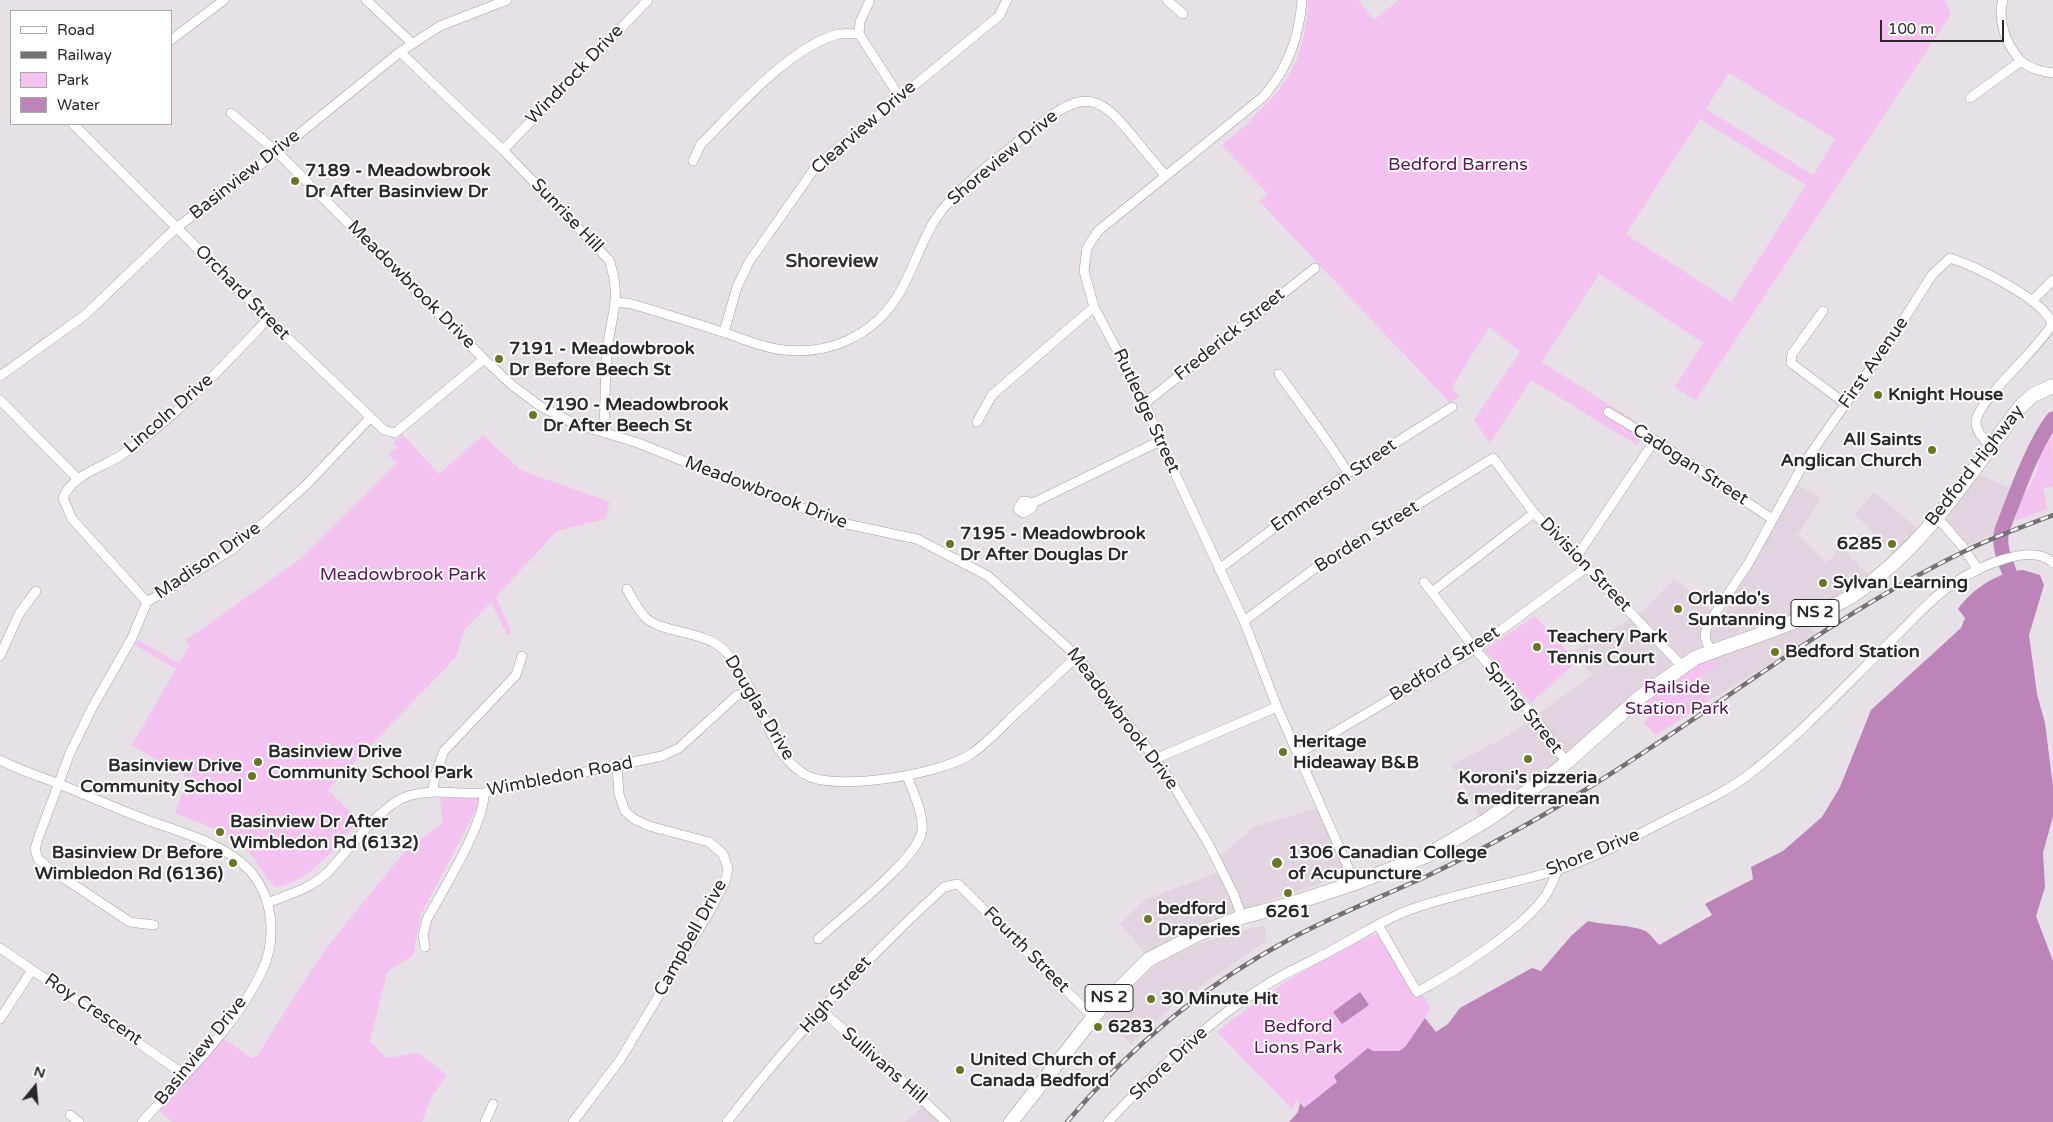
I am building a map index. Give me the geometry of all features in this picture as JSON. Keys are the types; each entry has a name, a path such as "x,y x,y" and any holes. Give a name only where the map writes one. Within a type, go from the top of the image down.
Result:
{"main road":[{"name":"Bedford Highway","path":"1011,1122 1093,1017 1122,984 1148,960 1196,935 1242,917 1291,904 1355,883 1426,856 1501,811 1567,763 1638,698 1682,666 1712,652 1788,625 1849,598 1890,568 1955,496 2020,406 2033,395 2053,386"}],"street":[{"path":"172,39 224,0"},
{"path":"366,0 412,43"},
{"name":"Basinview Drive","path":"0,376 86,315 176,228 277,152 412,43 440,26 507,0"},
{"name":"Windrock Drive","path":"503,150 648,0"},
{"path":"870,0 860,22 859,34 900,96"},
{"name":"Clearview Drive","path":"724,332 737,287 749,262 817,165 999,16 1007,0"},
{"path":"1167,0 1183,14"},
{"name":"Rutledge Street","path":"1302,0 1297,35 1279,78 1264,97 1098,231 1087,248 1084,271 1094,307 1146,403 1160,441 1244,621 1277,706 1355,883"},
{"path":"2003,0 2000,22 2009,42 2021,61 2032,68 2053,74"},
{"path":"693,161 701,144 788,62 810,46 829,37 842,34 859,34"},
{"name":"Sunrise Hill","path":"400,52 503,150 609,260 616,285 617,302 607,353 604,431"},
{"path":"1970,98 2021,61"},
{"name":"Shoreview Drive","path":"617,302 632,304 724,332 756,344 783,350 813,350 856,338 882,317 895,301 906,282 933,223 948,204 1048,118 1060,109 1076,103 1088,101 1103,104 1115,115 1165,176"},
{"name":"Meadowbrook Drive","path":"231,114 277,152 484,359 513,386 540,406 573,423 604,431 803,511 837,522 917,540 959,559 996,582 1077,656 1155,759 1176,788 1208,843 1234,895 1242,917"},
{"name":"Orchard Street","path":"74,125 268,320 384,430 395,433 484,359"},
{"name":"First Avenue","path":"1712,652 1705,641 1704,634 1708,624 1748,564 1804,463 1892,338 1932,275 1950,258 1970,264 1996,277 2032,301"},
{"name":"Frederick Street","path":"1146,403 1315,268"},
{"path":"1991,445 1982,438 1976,422 1980,412 2007,376 2042,340 2052,324 2046,312 2032,301 2053,280"},
{"path":"977,422 992,395 1094,307"},
{"path":"1822,311 1792,354 1790,363 1846,404"},
{"name":"Lincoln Drive","path":"146,602 72,519 63,498 67,488 77,478 121,456 153,432 185,404 268,320"},
{"path":"1279,374 1310,420 1328,438 1348,473"},
{"path":"0,400 77,478"},
{"name":"Emmerson Street","path":"1219,569 1348,473 1452,407"},
{"name":"Cadogan Street","path":"1608,412 1655,440 1772,519"},
{"name":"Madison Drive","path":"154,925 130,922 38,859 35,849 58,784 92,708 132,638 146,602 230,551 306,485 370,418"},
{"path":"1578,556 1655,440"},
{"path":"1034,503 1160,441"},
{"name":"Division Street","path":"1493,458 1534,513 1578,556 1682,666"},
{"name":"Borden Street","path":"1244,621 1314,570 1493,458"},
{"path":"1432,592 1534,513"},
{"path":"1936,516 1962,546 1978,570"},
{"name":"Shore Drive","path":"1108,1122 1162,1067 1227,1011 1268,983 1409,910 1558,870 1638,835 1722,791 1750,774 1840,692 1920,613 1954,583 1978,570 2020,554 2028,553 2043,556 2053,563"},
{"name":"Bedford Street","path":"1298,754 1475,649 1587,567"},
{"name":"Spring Street","path":"1424,582 1475,649 1536,719 1567,763"},
{"name":"Douglas Drive","path":"627,589 636,606 648,619 658,624 692,633 724,649 738,667 778,748 796,768 808,776 839,782 907,775 955,764 972,754 1077,656"},
{"path":"0,656 19,614 36,592"},
{"path":"433,791 435,775 444,751 516,675 522,656"},
{"name":"Wimbledon Road","path":"267,904 307,888 327,873 348,848 393,803 407,796 433,791 466,794 484,793 662,756 680,748 736,696 750,691"},
{"path":"1155,759 1277,706"},
{"name":"Basinview Drive","path":"0,760 34,776 223,851 249,869 267,904 272,927 271,946 261,973 229,1024 142,1122"},
{"name":"Campbell Drive","path":"573,1122 620,1060 711,909 725,882 728,869 723,854 709,842 649,826 634,819 625,811 619,794 617,766"},
{"path":"818,939 897,867 919,843 922,830 921,818 907,775"},
{"path":"425,947 423,935 427,919 476,827 484,806 484,793"},
{"path":"1378,925 1417,992 1444,978 1472,959 1526,917 1546,895 1558,870"},
{"name":"High Street","path":"727,1122 764,1074 892,934 944,887 958,884"},
{"name":"Fourth Street","path":"958,884 1093,1017"},
{"name":"Roy Crescent","path":"0,948 184,1075"},
{"path":"0,1019 32,970"},
{"name":"Sullivans Hill","path":"822,1011 946,1122"},
{"path":"485,1122 493,1104"},
{"path":"70,1115 79,1122"}],"shaded area":[{"path":"1972,472 2018,491 2002,530 1963,547 1936,516"},
{"path":"1795,484 1821,498 1798,535 1826,563 1835,554 1839,545 1877,583 1825,614 1815,599 1797,613 1699,651 1482,820 1452,765 1511,734 1592,675 1574,651 1645,610 1674,579 1722,617"},
{"path":"1874,492 1923,533 1899,560 1855,514"},
{"path":"1806,622 1816,634 1709,701 1695,681 1719,663 1696,662"},
{"path":"1321,807 1355,872 1259,904 1146,954 1120,924 1146,899 1220,872 1215,861 1254,827"},
{"path":"1265,925 1266,941 1172,1006 1131,1044 1104,1018 1136,983 1155,966 1174,955 1200,943"},
{"path":"925,1105 946,1122 906,1122"}],"green space":[{"name":"Bedford Barrens","path":"1308,0 1358,0 1374,20 1399,0 1944,0 1951,14 1696,400 1675,387 1703,343 1599,274 1542,362 1647,429 1637,445 1531,380 1490,443 1474,420 1520,352 1489,327 1452,387 1459,397 1450,403 1259,201 1268,194 1222,145 1251,121 1250,119 1276,94 1293,67 1304,36","holes":["1729,73 1835,139 1813,175 1706,109","1700,119 1806,185 1731,302 1626,234"]},
{"path":"2052,419 2053,487 2043,488 2047,509 2015,521 2018,505 2037,472 2043,438"},
{"name":"Meadowbrook Park","path":"402,434 439,474 483,435 520,470 610,502 605,519 557,531 496,597 511,632 507,635 491,602 465,629 456,657 328,790 359,821 312,870 289,884 276,887 250,853 234,840 215,829 175,813 188,778 132,745 176,669 135,645 137,640 179,663 190,645 186,640 299,560 397,463 388,454 398,448 393,443"},
{"path":"1535,616 1576,662 1531,703 1484,650"},
{"name":"Railside Station Park","path":"1696,662 1720,663 1695,681 1709,701 1656,735 1644,723 1649,714 1644,698"},
{"path":"440,798 482,798 421,915 413,955 387,972 370,1041 387,1058 418,1053 447,1075 432,1096 422,1122 172,1122 157,1109 219,1036 252,1058 257,1056 317,961 344,926 405,851 443,823"},
{"name":"Bedford Lions Park","path":"1383,931 1431,1009 1405,1047 1399,1051 1373,1051 1368,1048 1334,1076 1338,1082 1304,1108 1297,1099 1292,1109 1217,1032 1276,989 1317,963"}],"water":[{"path":"2023,570 2040,575 2044,585 2029,635 2037,694 2045,723 2053,787 2053,816 2043,853 2045,887 2036,916 2053,961 2053,1122 1289,1122 1298,1112 1300,1103 1304,1108 1337,1082 1334,1076 1368,1048 1373,1051 1399,1051 1405,1047 1425,1018 1436,1032 1448,1024 1460,1008 1532,968 1541,971 1571,936 1588,921 1644,930 1659,945 1712,915 1705,904 1753,879 1751,867 1783,851 1822,817 1840,787 1871,710 1961,628 1965,618 1958,609 1964,602 1978,588 1995,578 2014,571"},
{"path":"1360,992 1369,1005 1342,1024 1333,1012"}],"waterway":[{"path":"2009,571 2001,546 2002,530 2031,457 2053,419"}],"railway":[{"path":"1067,1122 1116,1068 1170,1019 1260,956 1308,930 1425,877 1517,830 1619,769 1860,609 1910,580 1972,548 2053,515"}],"place":[{"name":"7189 - Meadowbrook Dr After Basinview Dr","path":"295,181"},
{"name":"7191 - Meadowbrook Dr Before Beech St","path":"499,359"},
{"name":"Knight House","path":"1878,395"},
{"name":"7190 - Meadowbrook Dr After Beech St","path":"533,415"},
{"name":"All Saints Anglican Church","path":"1932,450"},
{"name":"7195 - Meadowbrook Dr After Douglas Dr","path":"950,544"},
{"name":"6285","path":"1892,544"},
{"name":"Sylvan Learning","path":"1823,583"},
{"name":"Orlando's Suntanning","path":"1678,609"},
{"name":"Teachery Park Tennis Court","path":"1537,647"},
{"name":"Bedford Station","path":"1775,652"},
{"name":"Heritage Hideaway B&B","path":"1283,752"},
{"name":"Koroni's pizzeria & mediterranean","path":"1528,759"},
{"name":"Basinview Drive Community School Park","path":"258,762"},
{"name":"Basinview Drive Community School","path":"252,776"},
{"name":"Basinview Dr After Wimbledon Rd (6132)","path":"220,832"},
{"name":"Basinview Dr Before Wimbledon Rd (6136)","path":"233,863"},
{"name":"1306 Canadian College of Acupuncture","path":"1277,863"},
{"name":"6261","path":"1288,893"},
{"name":"bedford Draperies","path":"1148,919"},
{"name":"30 Minute Hit","path":"1151,999"},
{"name":"6283","path":"1098,1027"},
{"name":"United Church of Canada Bedford","path":"960,1070"}],"district":[{"name":"Shoreview","path":"832,262"}]}
